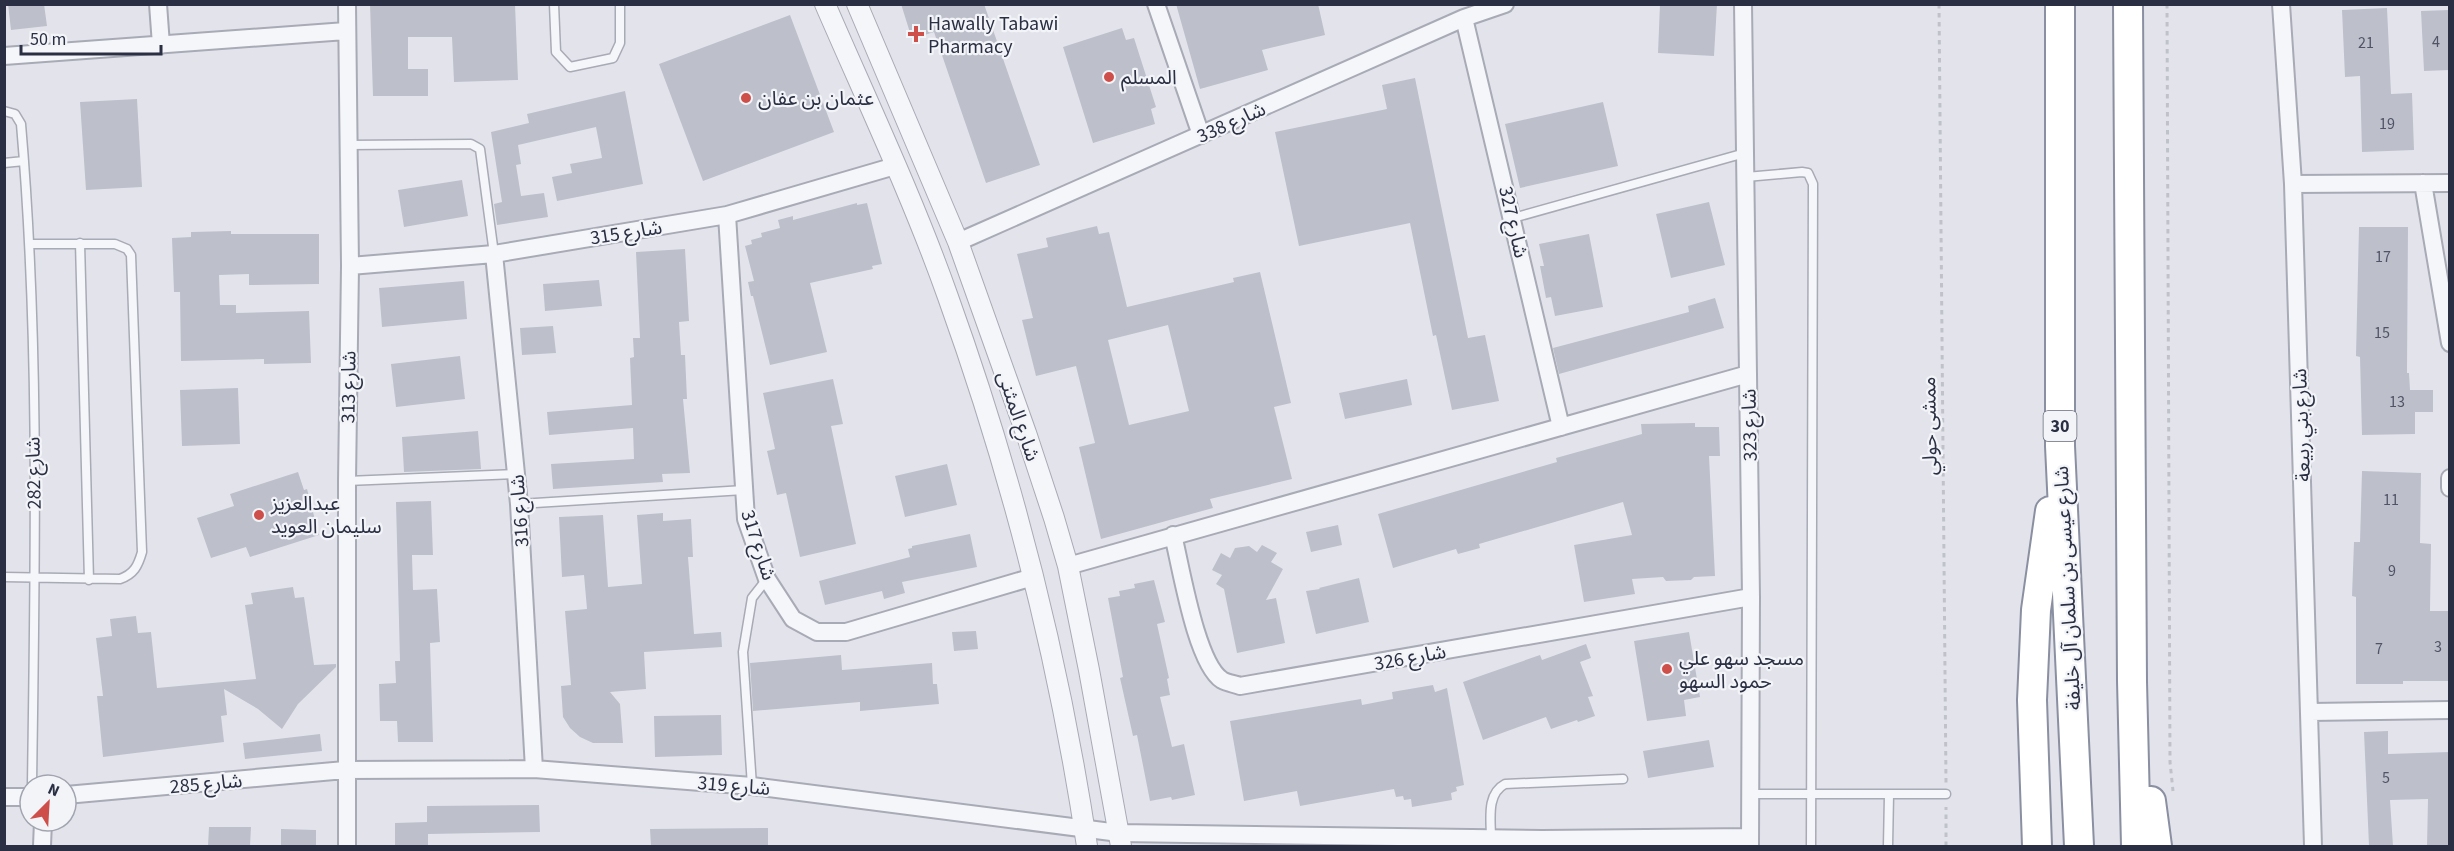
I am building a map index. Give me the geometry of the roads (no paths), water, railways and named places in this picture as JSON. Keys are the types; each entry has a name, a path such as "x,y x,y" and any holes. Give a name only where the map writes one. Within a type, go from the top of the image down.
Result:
{"highway":[{"name":"شارع عيسى بن سلمان آل خليفة","path":"2060,4 2060,446 2079,846"},
{"path":"2128,4 2132,681 2136,846"},
{"path":"2037,846 2032,700 2036,610 2060,446"},
{"path":"2132,681 2157,846"}],"street":[{"path":"158,4 161,45"},
{"name":"شارع 313","path":"347,4 350,266 346,481 347,846"},
{"name":"شارع المثنى","path":"825,4 948,296 987,416 1034,576 1058,682 1085,837"},
{"name":"شارع المثنى","path":"857,4 958,242 1026,433 1068,566 1120,840"},
{"path":"1156,4 1202,135"},
{"name":"شارع 338","path":"958,242 1464,18 1505,4"},
{"name":"شارع 323","path":"1743,4 1751,597 1750,842"},
{"name":"شارع بني ربيعة","path":"2281,4 2293,184 2313,846"},
{"name":"شارع 327","path":"1464,18 1561,427"},
{"path":"4,56 346,31"},
{"name":"شارع 315","path":"350,266 494,254 727,215 895,166"},
{"path":"2422,183 2450,343"},
{"path":"2293,184 2450,183"},
{"name":"شارع 317","path":"727,215 746,519 767,579 793,619 817,632 846,632 1034,576"},
{"name":"شارع 316","path":"494,254 519,504 534,770"},
{"path":"1068,566 1748,374"},
{"path":"2450,478 2450,488"},
{"name":"شارع 326","path":"1173,535 1201,649 1211,668 1223,680 1240,686 1751,597"},
{"path":"2310,712 2450,710"},
{"name":"شارع 319","path":"345,770 534,770 752,786 1085,837 1120,840 1346,842 1491,838 1542,843 1750,842"},
{"name":"شارع 285","path":"78,794 345,770"}],"lane":[{"path":"554,4 556,52 570,67 613,58 620,43 620,4"},
{"name":"شارع 282","path":"4,111 15,114 20,119 30,244 35,576 32,773"},
{"path":"348,145 471,144 480,149 494,254"},
{"path":"1513,218 1746,152"},
{"path":"4,163 24,161"},
{"path":"1746,177 1802,172 1808,173 1813,184 1812,846"},
{"path":"81,243 88,580"},
{"path":"4,577 120,579 136,570 142,552 131,255 128,249 115,244 30,244"},
{"path":"346,481 516,474"},
{"path":"519,504 744,490"},
{"path":"752,786 743,652 752,598 767,579"},
{"path":"1491,838 1493,796 1496,790 1505,784 1623,779"},
{"path":"1750,794 1946,794"},
{"path":"1888,846 1889,795"}],"place":[{"name":"Hawally Tabawi Pharmacy","path":"916,34"},
{"name":"المسلم","path":"1109,77"},
{"name":"عثمان بن عفان","path":"746,98"},
{"name":"عبدالعزيز سليمان العويد","path":"259,515"},
{"name":"مسجد سهو علي حمود السهو","path":"1667,669"}]}
